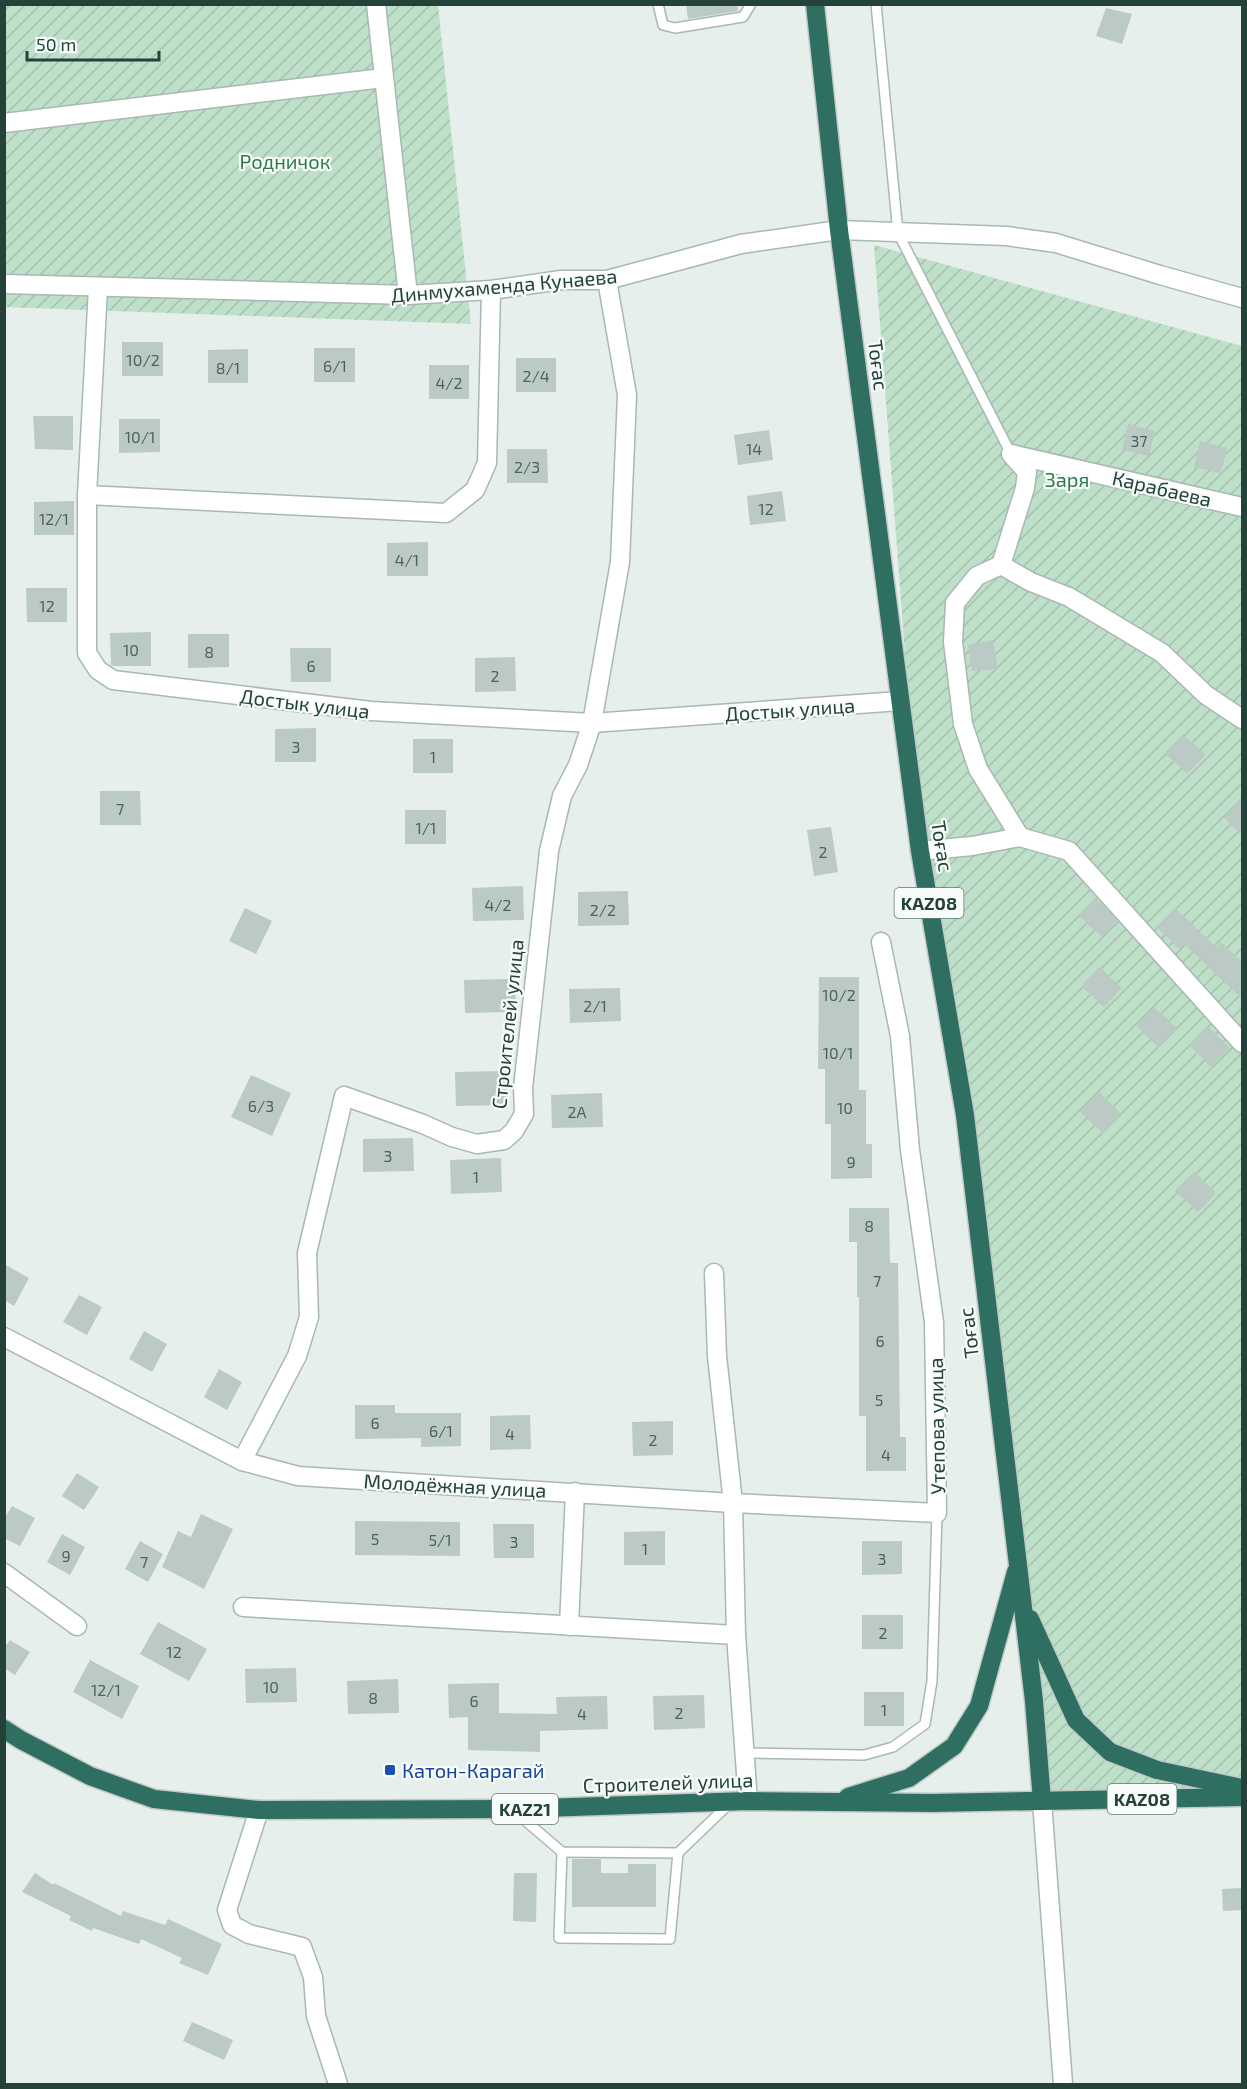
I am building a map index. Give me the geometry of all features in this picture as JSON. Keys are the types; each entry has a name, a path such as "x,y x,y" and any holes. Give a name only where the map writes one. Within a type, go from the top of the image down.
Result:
{"highway":[{"name":"Тоғас","path":"815,4 839,230 920,851 965,1115 1023,1603 1042,1801"},
{"path":"832,1802 909,1778 954,1746 979,1706 1018,1561"},
{"path":"1023,1603 1076,1720 1110,1752 1156,1770 1242,1788"},
{"name":"Строителей улица","path":"4,1729 90,1776 154,1799 259,1810 513,1809 740,1802 1042,1801"},
{"name":"KAZ08","path":"1042,1801 1242,1797"}],"street":[{"path":"376,4 408,295"},
{"path":"4,123 383,78"},
{"name":"Динмухаменда Кунаева","path":"4,284 408,295 491,290 561,280 607,280 741,244 839,230 1007,236 1056,243 1242,298"},
{"path":"592,723 620,562 627,395 607,280"},
{"name":"Достык улица","path":"98,288 87,495 87,653 98,670 113,680 371,711 592,723 900,701"},
{"path":"87,495 446,513 475,490 487,463 491,290"},
{"path":"1011,454 1027,472 1025,488 1001,565 977,576 955,603 953,642 963,724 978,769 1020,837"},
{"name":"Карабаева","path":"1011,454 1242,507"},
{"path":"1001,565 1031,582 1069,597 1162,653 1206,695 1242,719"},
{"name":"Строителей улица","path":"242,1461 297,1356 309,1317 307,1252 344,1096 423,1124 452,1137 477,1144 504,1140 524,1114 523,1088 549,851 562,796 578,765 592,723"},
{"path":"920,851 972,846 1020,837 1069,851 1242,1043"},
{"name":"Утепова улица","path":"881,942 900,1036 910,1150 934,1322 938,1513"},
{"path":"714,1273 717,1356 733,1503 736,1635 745,1754 740,1802"},
{"name":"Молодёжная улица","path":"4,1337 242,1461 298,1476 733,1503 938,1513"},
{"path":"569,1626 575,1492"},
{"path":"4,1573 77,1626"},
{"path":"243,1607 736,1635"},
{"path":"1042,1801 1063,2085"},
{"path":"259,1810 227,1910 232,1925 249,1934 302,1947 313,1977 316,2016 338,2085"}],"lane":[{"path":"658,4 663,26 675,28 743,17 751,4"},
{"path":"876,4 898,233 1011,454"},
{"name":"Утепова улица","path":"745,1754 864,1755 893,1747 925,1724 932,1681 938,1513"},
{"path":"513,1809 562,1852 678,1853 740,1802"},
{"path":"562,1852 559,1938 670,1939 678,1853"}],"green space":[{"name":"Родничок","path":"5,5 438,5 471,324 5,307"},
{"name":"Заря","path":"874,245 1242,346 1242,1804 1042,1801 1023,1603 920,851"}],"building":[{"path":"686,4 737,4 738,11 688,19"},
{"path":"1106,8 1132,14 1122,44 1096,36"},
{"path":"122,342 163,342 163,376 122,376"},
{"path":"314,348 355,348 355,382 314,382"},
{"path":"248,349 248,383 208,383 208,350"},
{"path":"516,358 556,358 556,392 516,392"},
{"path":"429,365 469,365 469,399 429,399"},
{"path":"33,416 73,416 73,450 35,449"},
{"path":"119,419 160,419 160,452 119,453"},
{"path":"1128,424 1155,431 1149,456 1122,450"},
{"path":"769,430 773,460 738,465 734,435"},
{"path":"1200,441 1227,448 1221,473 1194,467"},
{"path":"507,449 547,449 548,483 507,483"},
{"path":"782,491 786,521 750,525 747,496"},
{"path":"74,501 74,535 34,535 34,502"},
{"path":"428,542 428,576 387,576 387,543"},
{"path":"26,588 67,588 67,622 27,622"},
{"path":"151,632 151,666 111,665 110,633"},
{"path":"188,634 229,634 229,667 188,668"},
{"path":"993,640 998,669 972,671 968,645"},
{"path":"290,648 331,648 331,682 291,682"},
{"path":"515,657 516,691 475,692 475,658"},
{"path":"316,728 316,762 275,762 275,729"},
{"path":"1183,734 1206,755 1187,774 1165,753"},
{"path":"413,739 453,739 453,773 413,773"},
{"path":"100,791 140,791 141,825 100,825"},
{"path":"1242,797 1242,835 1223,817"},
{"path":"405,810 446,810 446,844 405,844"},
{"path":"831,827 838,872 814,876 807,830"},
{"path":"523,886 524,920 473,921 472,888"},
{"path":"628,891 629,925 578,926 578,892"},
{"path":"1096,898 1117,921 1102,937 1079,916"},
{"path":"245,908 272,921 256,954 229,941"},
{"path":"1175,908 1216,947 1221,942 1242,962 1242,999 1184,944 1179,949 1157,927"},
{"path":"1099,967 1122,988 1104,1007 1081,986"},
{"path":"819,977 859,977 859,1090 866,1090 866,1144 872,1144 872,1178 831,1179 831,1124 825,1124 825,1069 818,1069"},
{"path":"515,979 516,1012 465,1013 464,980"},
{"path":"620,988 621,1021 570,1023 569,989"},
{"path":"1154,1007 1177,1028 1158,1047 1136,1026"},
{"path":"1207,1026 1230,1048 1211,1067 1189,1045"},
{"path":"506,1071 507,1105 456,1106 455,1072"},
{"path":"251,1075 291,1093 272,1136 231,1117"},
{"path":"1099,1092 1121,1114 1103,1133 1080,1112"},
{"path":"602,1093 603,1127 552,1128 551,1095"},
{"path":"413,1138 414,1171 363,1172 363,1139"},
{"path":"501,1158 502,1192 451,1194 450,1160"},
{"path":"1194,1172 1216,1193 1198,1212 1175,1191"},
{"path":"849,1208 889,1208 890,1263 898,1263 900,1437 906,1437 906,1471 866,1471 866,1416 859,1416 857,1242 849,1242"},
{"path":"4,1264 29,1278 14,1306 4,1300"},
{"path":"79,1295 102,1307 87,1335 63,1322"},
{"path":"144,1331 167,1344 152,1372 129,1359"},
{"path":"219,1369 242,1382 227,1410 204,1397"},
{"path":"355,1405 395,1405 395,1413 461,1413 461,1446 421,1447 421,1438 355,1439"},
{"path":"530,1415 531,1449 490,1450 490,1416"},
{"path":"673,1421 673,1455 633,1456 632,1422"},
{"path":"77,1473 99,1487 84,1510 62,1496"},
{"path":"12,1506 35,1518 20,1546 4,1538 4,1519"},
{"path":"201,1514 233,1529 204,1589 162,1567 178,1531 191,1537"},
{"path":"355,1521 460,1522 460,1556 355,1555"},
{"path":"493,1524 534,1524 534,1558 494,1558"},
{"path":"665,1531 665,1565 624,1565 624,1532"},
{"path":"62,1534 85,1547 70,1575 47,1562"},
{"path":"140,1541 163,1554 148,1582 125,1569"},
{"path":"862,1541 902,1541 902,1574 862,1575"},
{"path":"862,1615 903,1615 903,1649 862,1649"},
{"path":"158,1622 207,1649 189,1681 140,1654"},
{"path":"10,1640 30,1652 15,1675 4,1668 4,1648"},
{"path":"90,1660 139,1686 122,1719 73,1692"},
{"path":"296,1668 297,1702 246,1703 245,1669"},
{"path":"398,1679 399,1713 348,1714 347,1681"},
{"path":"499,1683 499,1713 557,1714 556,1697 607,1696 608,1729 540,1731 540,1752 468,1750 468,1717 449,1718 448,1684"},
{"path":"864,1692 904,1692 904,1726 864,1726"},
{"path":"704,1695 705,1728 654,1730 653,1696"},
{"path":"572,1859 601,1859 601,1873 628,1873 628,1864 656,1864 656,1907 572,1907"},
{"path":"35,1873 53,1885 54,1883 121,1916 123,1911 165,1925 168,1919 222,1944 208,1975 179,1963 182,1958 141,1939 139,1944 93,1928 92,1931 69,1920 71,1916 22,1892"},
{"path":"514,1873 537,1873 536,1922 513,1921"},
{"path":"1242,1888 1242,1910 1223,1911 1222,1889"},
{"path":"192,2022 233,2040 224,2060 183,2041"}],"place":[{"name":"Катон-Карагай","path":"390,1770"}]}
